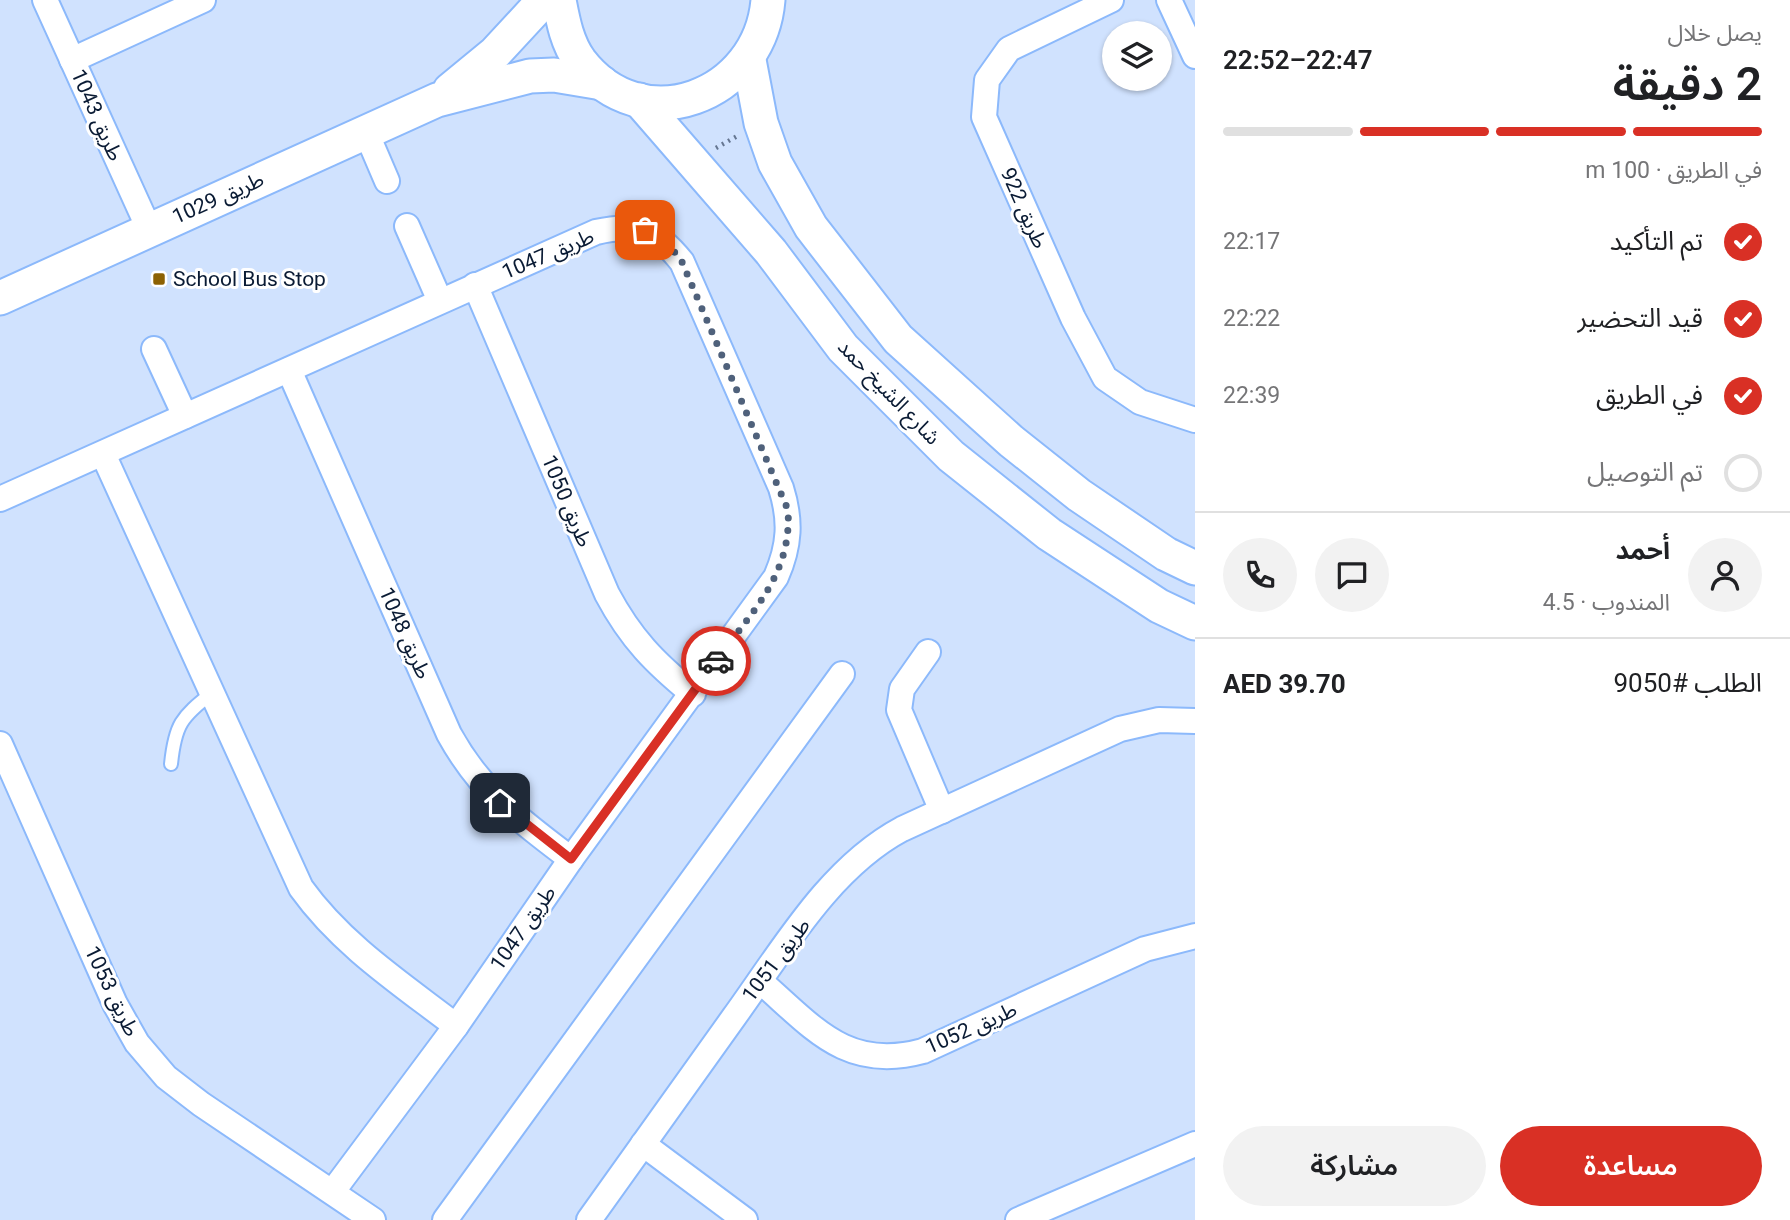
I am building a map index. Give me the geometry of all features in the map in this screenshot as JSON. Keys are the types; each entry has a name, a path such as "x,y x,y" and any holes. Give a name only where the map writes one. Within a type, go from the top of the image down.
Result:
{"street":[{"name":"طريق 1043","path":"45,0 149,229"},
{"path":"72,60 203,0"},
{"name":"طريق 1029","path":"437,100 495,53 544,0"},
{"path":"559,0 565,32 575,51 602,83 639,100 664,103 688,100 722,85 748,60 771,7"},
{"name":"طريق 922","path":"1111,0 1009,49 987,79 984,117 1073,318 1105,378 1140,402 1160,411 1195,420"},
{"path":"1169,0 1195,56"},
{"name":"شارع الشيخ حمد","path":"748,60 761,123 775,163 811,227 898,339 1011,441 1079,495 1166,554 1195,568"},
{"name":"طريق 1029","path":"0,298 437,100 530,76 554,75 602,83"},
{"name":"شارع الشيخ حمد","path":"639,100 771,252 843,348 951,456 1049,534 1159,606 1195,623"},
{"path":"366,132 387,181"},
{"path":"407,226 440,301"},
{"name":"طريق 1047","path":"0,499 596,232 620,227 645,230 667,242 682,262 781,488 788,510 786,556 776,577 693,694 571,859 456,1026 333,1191"},
{"name":"طريق 1050","path":"475,285 607,594 635,640 652,661 693,694"},
{"path":"154,349 186,416"},
{"name":"طريق 1048","path":"289,370 449,734 466,764 513,815 571,859"},
{"path":"103,454 284,856 321,916 346,942 456,1026"},
{"path":"928,652 902,688 900,710 942,811"},
{"path":"445,1220 842,674"},
{"name":"طريق 1051","path":"589,1220 760,981 851,863 875,843 1120,729 1159,720 1195,721"},
{"name":"طريق 1053","path":"0,744 115,1004 137,1043 166,1076 201,1104 373,1220"},
{"name":"طريق 1052","path":"760,981 830,1041 852,1053 875,1058 899,1057 923,1051 1145,949 1195,936"},
{"path":"643,1144 745,1220"},
{"path":"1018,1220 1195,1144"}],"lane":[{"path":"171,764 179,723 187,712 212,693"}],"path":[{"path":"696,168 712,150 761,123"}],"way so far":[{"path":"645,230 667,242 682,262 781,488 788,510 786,556 776,577 716,661"}],"place":[{"name":"School Bus Stop","path":"159,279"}],"route":[{"path":"500,803 571,859 716,661"}]}
